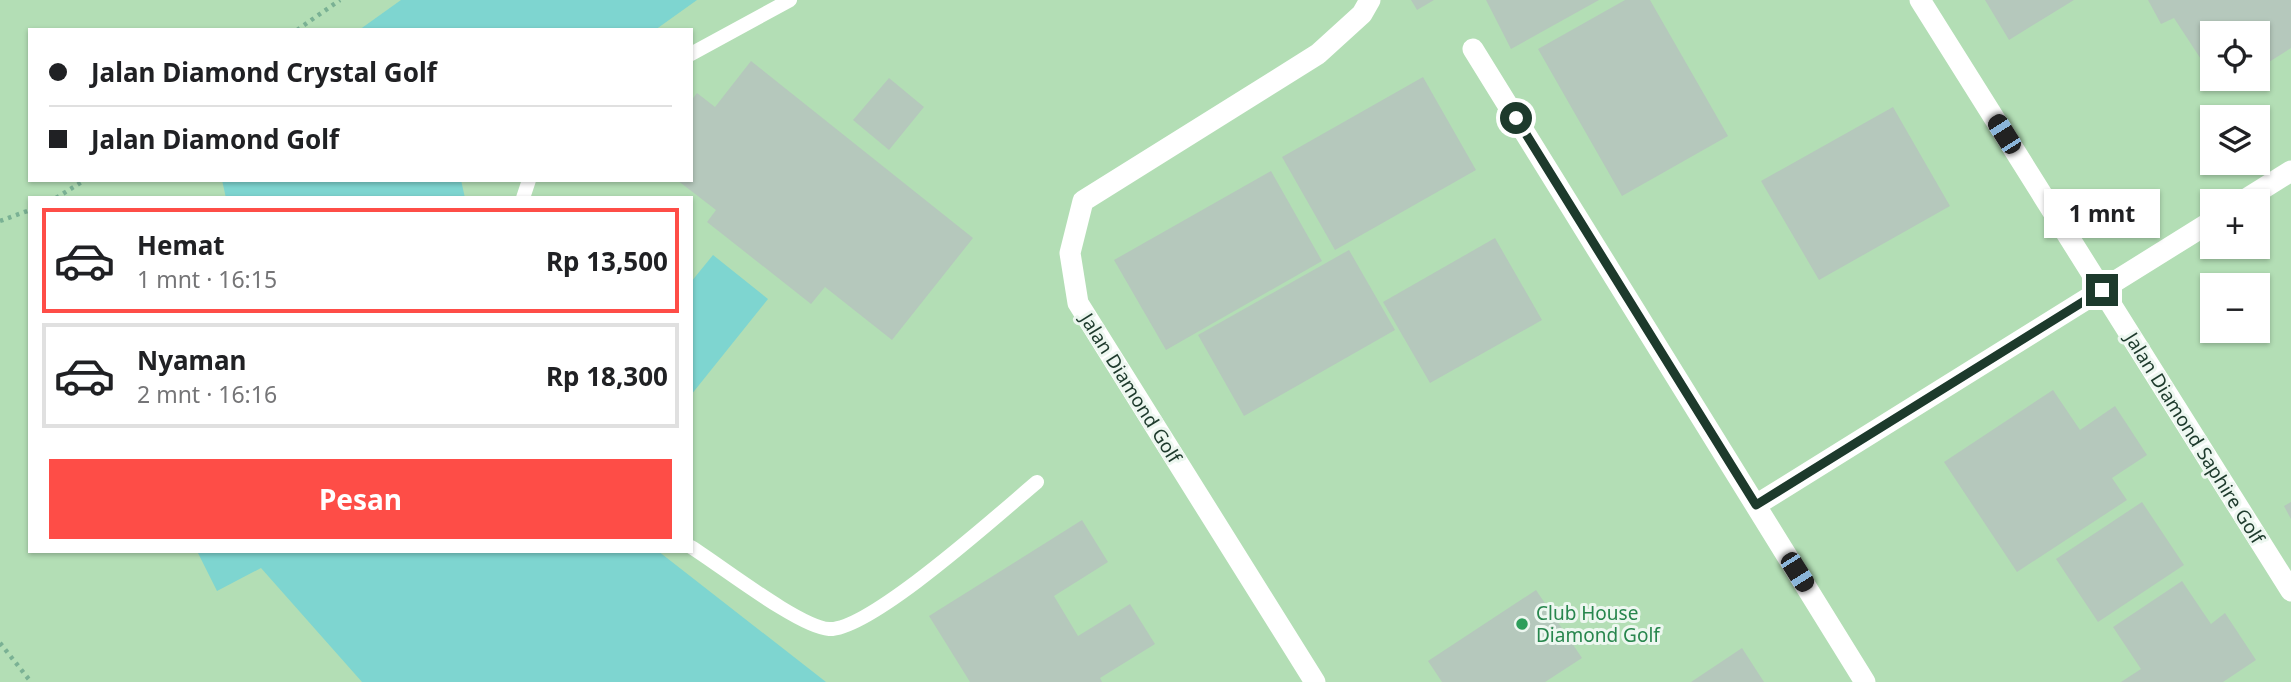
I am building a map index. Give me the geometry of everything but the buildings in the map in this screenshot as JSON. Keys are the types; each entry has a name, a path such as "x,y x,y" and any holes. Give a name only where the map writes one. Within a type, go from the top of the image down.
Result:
{"street":[{"name":"Jalan Diamond Golf","path":"1315,682 1078,303 1070,253 1083,201 1318,54 1362,14 1370,0"},
{"name":"Jalan Diamond Saphire Golf","path":"1920,0 2291,591"},
{"path":"1473,49 1865,682"},
{"path":"2262,189 2291,171"},
{"path":"1756,505 2200,229"}],"lane":[{"path":"693,53 790,0"},
{"path":"693,548 802,619 828,629 849,625 921,580 1037,482"}],"path":[{"path":"301,28 340,0"},
{"path":"58,196 82,182"},
{"path":"0,221 28,212"},
{"path":"0,643 31,682"}],"green space":[{"path":"0,0 2291,0 2291,682 0,682"}],"water":[{"path":"401,0 697,0 658,28 362,28"},
{"path":"222,182 461,182 465,196 226,196"},
{"path":"713,255 768,299 693,393 693,280"},
{"path":"198,553 661,553 826,682 362,682 261,568 217,591"}],"place":[{"name":"Club House Diamond Golf","path":"1522,624"}],"route":[{"path":"1516,118 1756,505 2102,290"}]}
